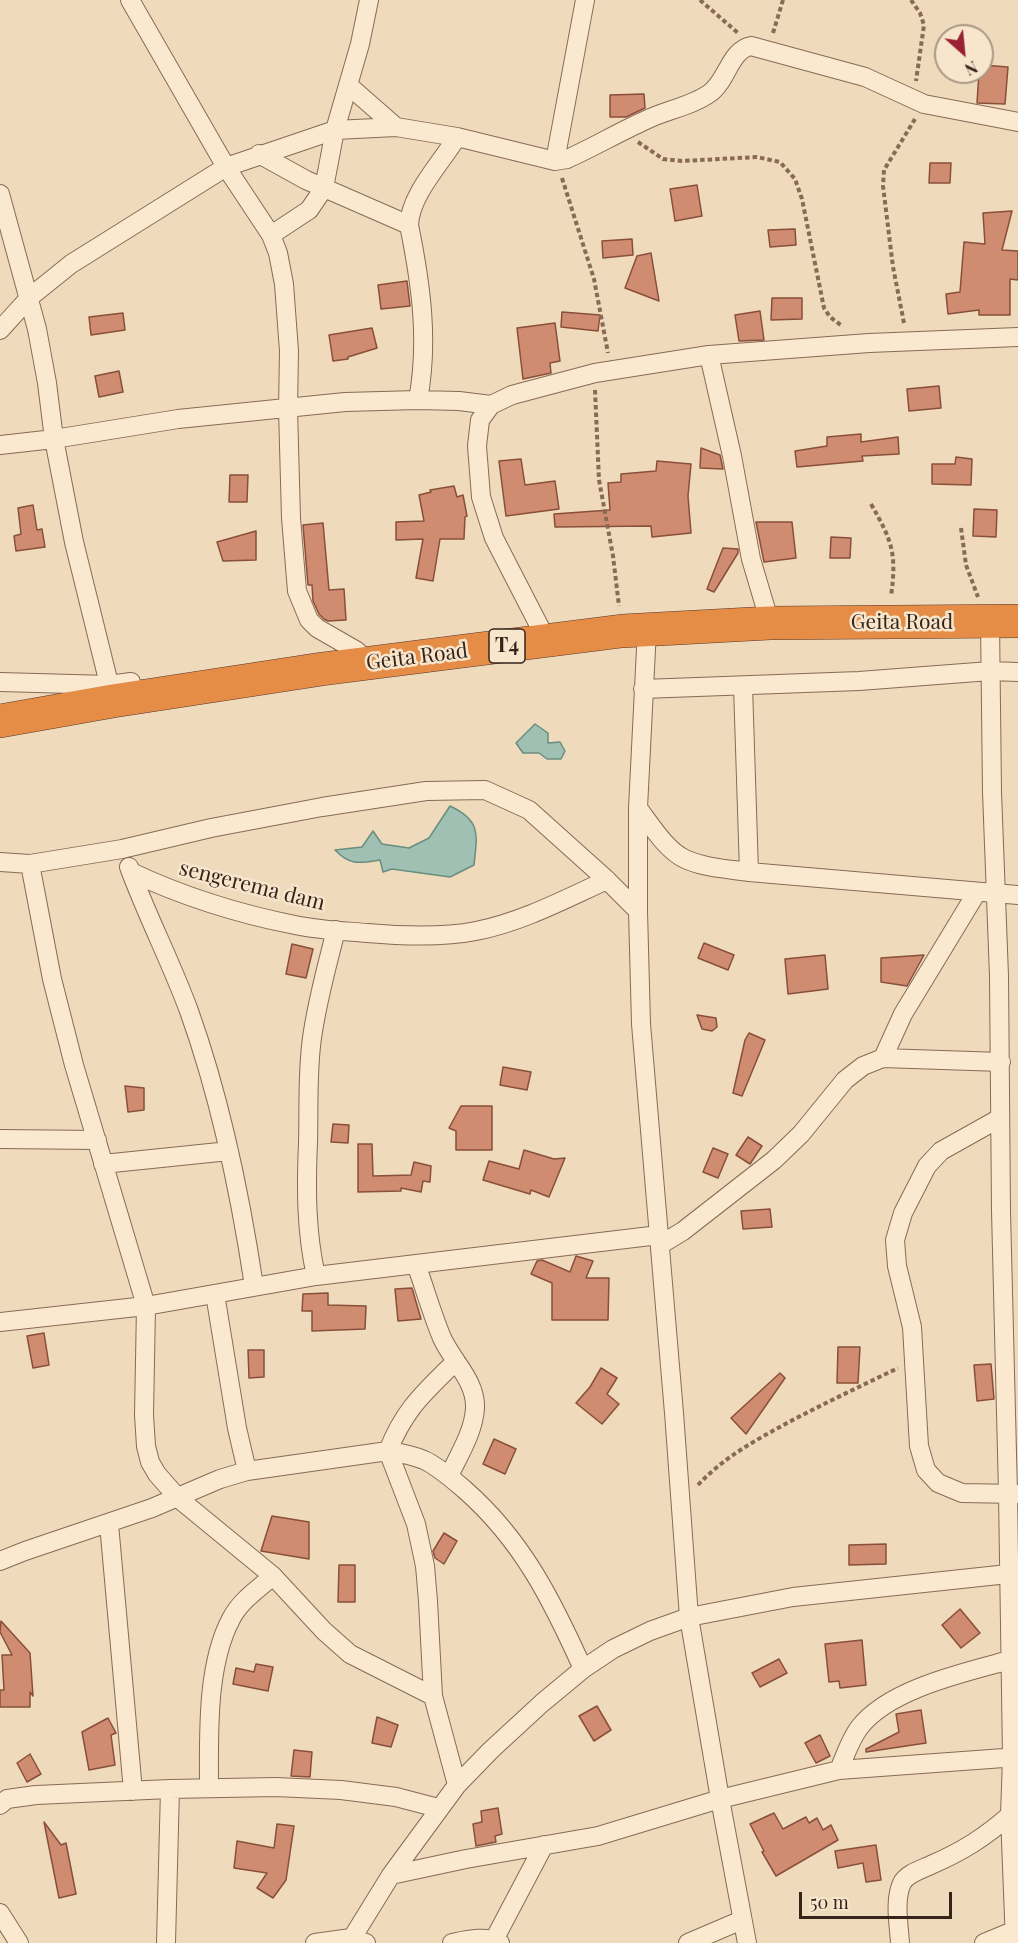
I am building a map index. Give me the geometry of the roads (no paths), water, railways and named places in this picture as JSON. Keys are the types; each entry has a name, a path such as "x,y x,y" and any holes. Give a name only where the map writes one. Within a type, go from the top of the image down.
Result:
{"highway":[{"name":"Geita Road","path":"0,721 111,693 322,669 543,634 770,623 1004,622"}],"street":[{"path":"130,0 226,167 271,235 278,253 284,284 289,351 291,518 297,591 309,620 317,628 357,651"},
{"path":"271,235 309,210 324,188 335,130 369,0"},
{"path":"555,161 585,0"},
{"path":"0,330 30,297 71,264 226,167 335,130 396,127 457,137 555,161 567,159 624,130 711,93 720,84 740,51 759,49 865,77 919,102 1018,122"},
{"path":"348,85 396,127"},
{"path":"418,400 424,345 424,319 410,213 417,198 457,137"},
{"path":"259,154 324,188 410,225"},
{"path":"0,195 30,297 74,542 111,693"},
{"path":"0,682 111,693 357,651 543,634 494,538 481,496 477,446 480,420 492,405 512,395 602,372 709,355 869,343 1018,337"},
{"path":"709,355 732,456 751,559 770,623"},
{"path":"0,445 54,439 178,419 345,402 418,400 492,405"},
{"path":"984,1943 1014,1937 1010,1815 1015,1757 1008,1574 1013,1494 1000,1211 1001,1062 990,671 1004,622"},
{"path":"634,630 643,688 638,808 641,1024 689,1617 747,1943"},
{"path":"643,688 743,686 859,681 990,671 1018,672"},
{"path":"743,686 749,872"},
{"path":"0,862 30,864 122,849 211,828 322,807 426,791 484,790 530,810 638,911"},
{"path":"638,808 668,846 684,859 708,866 749,872 1018,895"},
{"path":"122,849 189,1011 216,1093 244,1221 254,1286"},
{"path":"30,864 52,979 74,1065 146,1306 144,1415 146,1446 150,1462 157,1474 178,1497 273,1576 324,1631 350,1654 433,1696"},
{"name":"sengerema dam","path":"131,872 166,888 296,925 422,936 475,931 512,921 607,880"},
{"path":"883,1058 908,1005 977,892"},
{"path":"316,1276 308,1237 309,1076 312,1037 336,930"},
{"path":"0,1322 146,1306 316,1276 442,1261 660,1240 683,1231 774,1160 801,1134 845,1080 863,1066 883,1058 1001,1062"},
{"path":"1000,1118 941,1151 927,1166 903,1213 895,1240 897,1266 912,1327 920,1446 926,1470 938,1483 962,1493 1013,1494"},
{"path":"0,1139 97,1140"},
{"path":"103,1164 229,1151"},
{"path":"1000,1211 1018,1224"},
{"path":"424,1287 442,1261"},
{"path":"416,1264 443,1340 467,1377 475,1395 475,1410 468,1436 449,1476"},
{"path":"215,1294 237,1428 247,1471"},
{"path":"456,1361 410,1407 397,1428 388,1451 416,1524 425,1566 433,1696 457,1785"},
{"path":"0,1561 110,1524 220,1479 247,1471 388,1451 411,1455 427,1461 449,1476 500,1523 546,1589 583,1669"},
{"path":"110,1524 133,1791"},
{"path":"315,1943 355,1941 391,1875 457,1785 533,1711 583,1669 614,1649 650,1631 689,1617 793,1597 1008,1574"},
{"path":"209,1788 209,1733 214,1678 221,1642 231,1617 246,1599 273,1576"},
{"path":"839,1770 859,1727 883,1707 909,1692 950,1676 1010,1660"},
{"path":"391,1875 598,1836 720,1799 839,1770 1015,1757"},
{"path":"0,1805 18,1797 170,1789 276,1787 341,1790 396,1797 438,1808"},
{"path":"165,1943 170,1789"},
{"path":"900,1943 898,1893 903,1881 914,1873 969,1847 985,1837 1010,1815"},
{"path":"452,1943 469,1939 497,1941 544,1845"},
{"path":"0,1913 19,1943"},
{"path":"688,1943 742,1920"}]}
